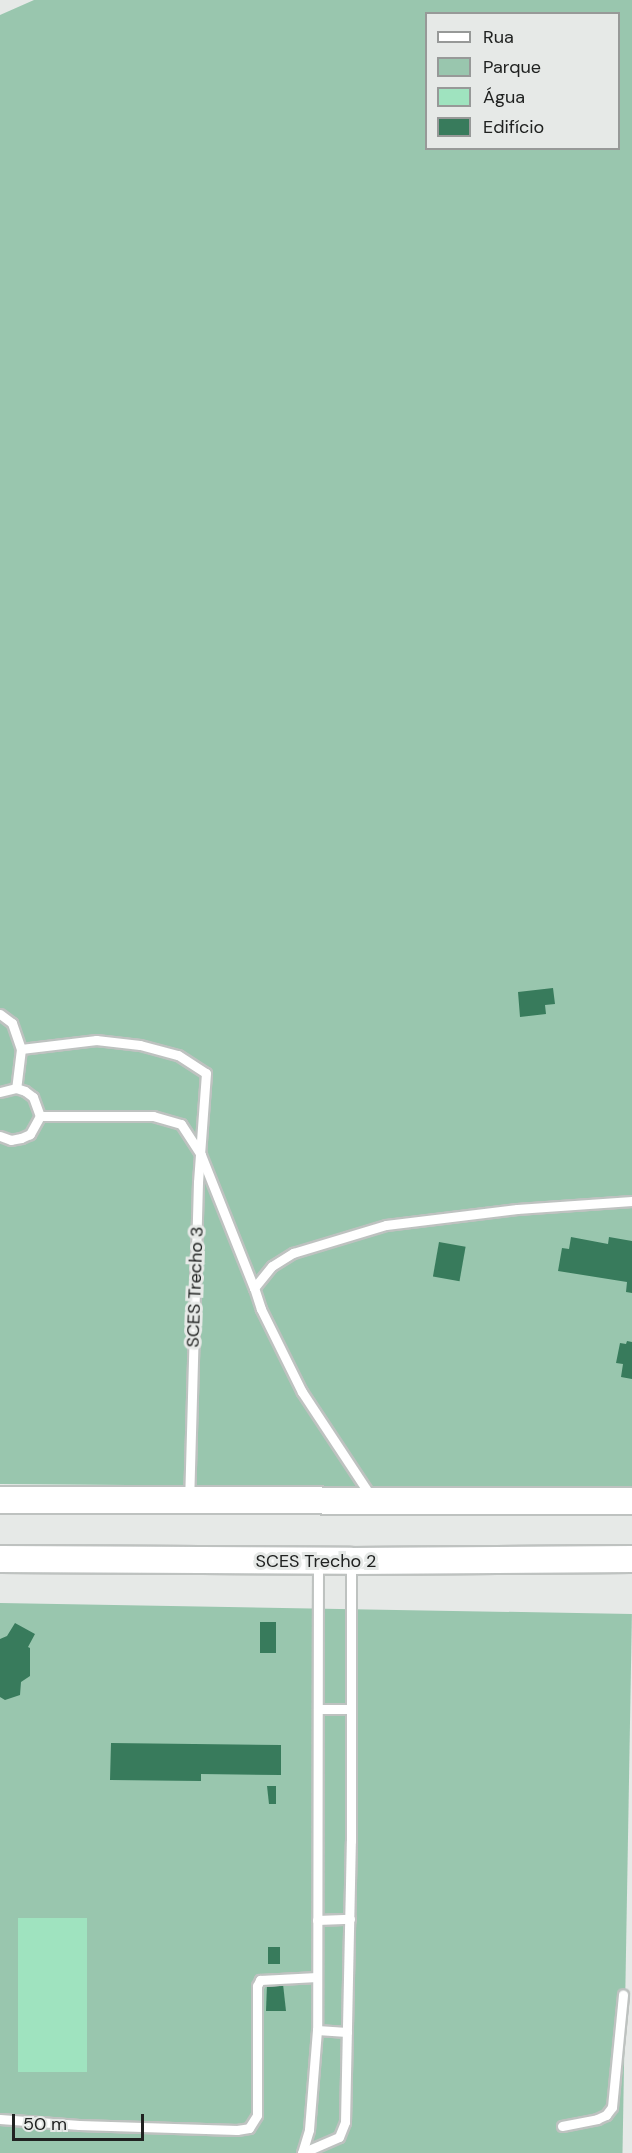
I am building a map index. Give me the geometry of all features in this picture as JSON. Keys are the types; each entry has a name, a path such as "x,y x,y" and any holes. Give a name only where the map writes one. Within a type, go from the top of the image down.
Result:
{"main road":[{"path":"0,1500 632,1501"},
{"name":"SCES Trecho 2","path":"0,1559 318,1561 632,1559"}],"lane":[{"path":"0,1014 12,1023 21,1049 16,1088"},
{"name":"SCES Trecho 3","path":"21,1049 96,1040 140,1045 178,1055 206,1072 189,1501"},
{"path":"0,1092 16,1088 33,1097 39,1116 30,1134 11,1140 0,1136"},
{"path":"39,1116 153,1116 181,1124 201,1155 278,1347 302,1392 375,1502"},
{"path":"254,1288 272,1266 293,1253 386,1225 465,1214 632,1201"},
{"path":"302,2153 309,2130 317,2030 318,1561"},
{"path":"302,2153 332,2142 341,2132 345,2122 350,1919 351,1561"},
{"path":"318,1709 351,1709"},
{"path":"317,1920 350,1919"},
{"path":"0,2119 79,2125 237,2130 249,2128 257,2115 257,1986 260,1980 317,1977"},
{"path":"562,2126 597,2119 606,2115 612,2107 623,1995"},
{"path":"317,2030 347,2032"}],"green space":[{"path":"34,0 632,0 632,1489 0,1484 0,15"},
{"path":"0,1603 632,1614 622,2153 0,2153"}],"water":[{"path":"18,1918 87,1918 87,2072 18,2072"}],"building":[{"path":"553,988 555,1004 545,1005 546,1014 520,1017 518,992"},
{"path":"571,1237 608,1244 609,1237 632,1241 632,1293 626,1292 627,1282 558,1271 562,1248 569,1249"},
{"path":"439,1242 466,1247 460,1281 433,1276"},
{"path":"627,1341 632,1342 632,1379 621,1377 623,1364 616,1363 620,1343 626,1344"},
{"path":"260,1622 276,1622 276,1653 260,1653"},
{"path":"15,1623 35,1634 28,1647 30,1648 30,1676 21,1682 20,1695 5,1700 0,1697 0,1639 7,1636"},
{"path":"111,1743 281,1745 281,1775 201,1774 201,1781 110,1780"},
{"path":"267,1786 276,1786 276,1804 269,1804"},
{"path":"268,1947 280,1947 280,1964 268,1964"},
{"path":"267,1984 283,1984 286,2011 266,2011"}]}
